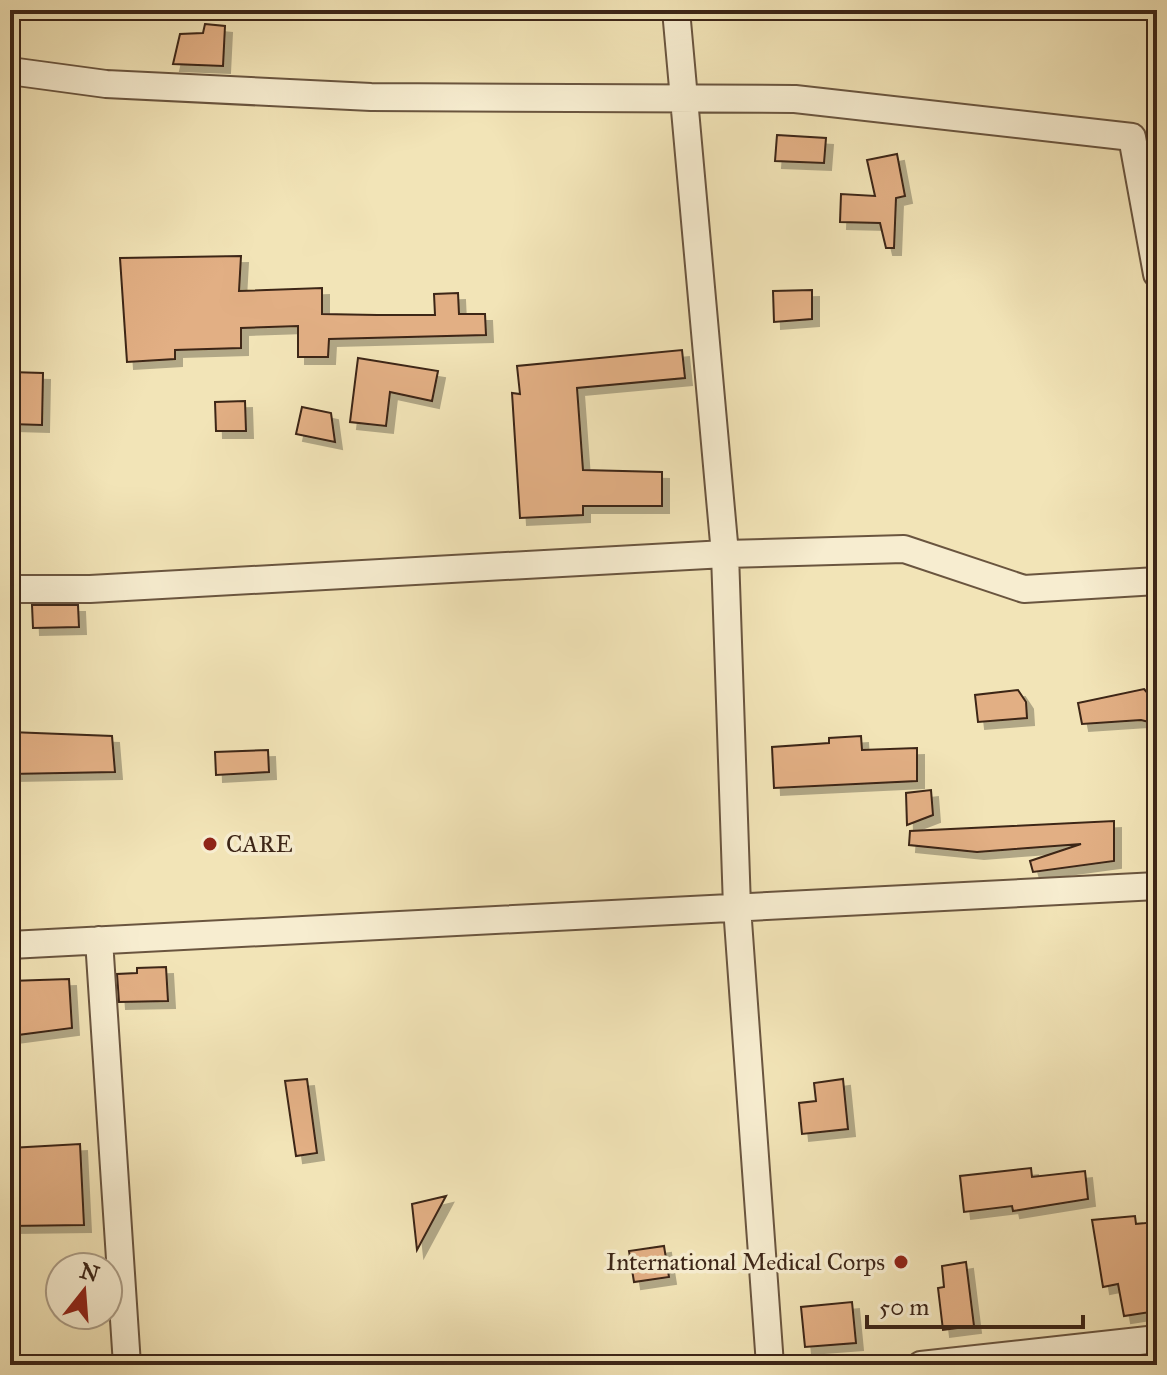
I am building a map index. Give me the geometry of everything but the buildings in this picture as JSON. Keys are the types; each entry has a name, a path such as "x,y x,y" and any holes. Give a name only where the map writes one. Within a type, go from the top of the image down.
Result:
{"street":[{"path":"676,10 681,96 725,554 737,907 770,1365"},
{"path":"10,71 106,84 371,97 681,96 795,99 1132,137 1157,274"},
{"path":"10,589 90,589 725,554 904,549 1024,589 1157,581"},
{"path":"10,945 1157,886"},
{"path":"99,940 127,1365"},
{"path":"921,1365 1157,1339"}],"place":[{"name":"CARE","path":"210,844"},
{"name":"International Medical Corps","path":"901,1262"}]}
